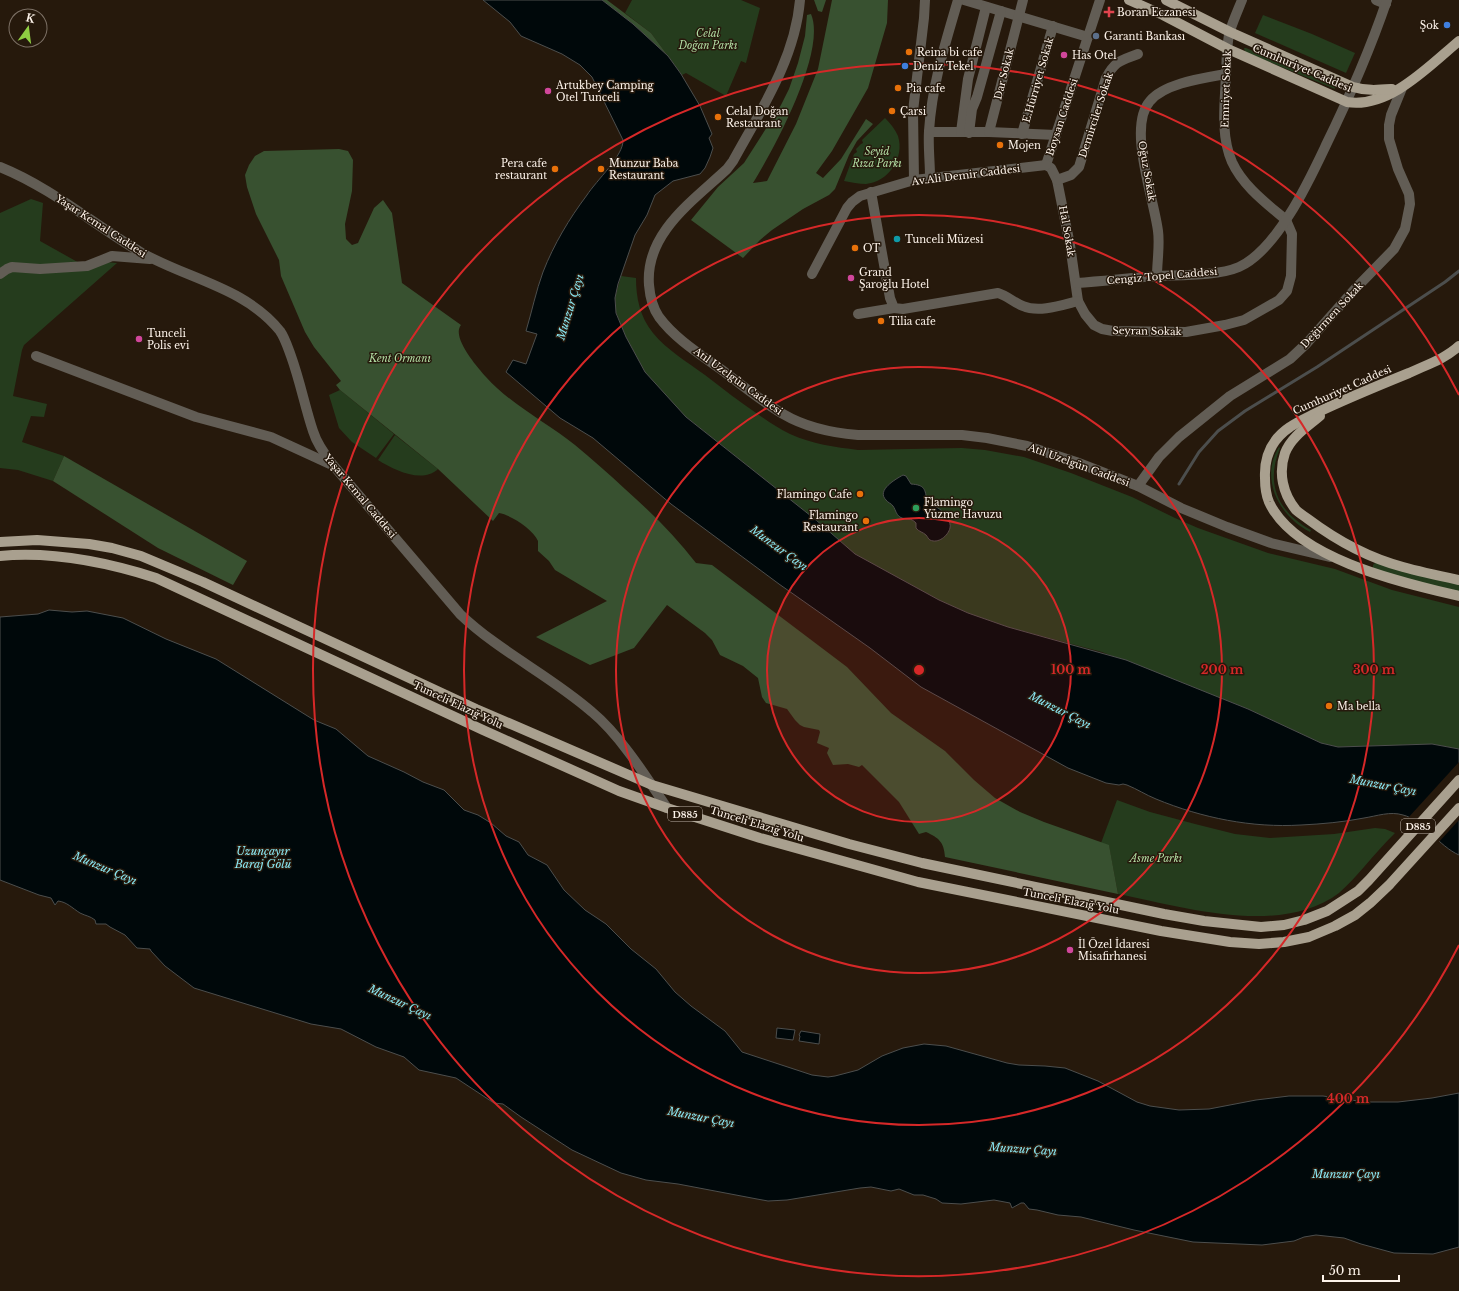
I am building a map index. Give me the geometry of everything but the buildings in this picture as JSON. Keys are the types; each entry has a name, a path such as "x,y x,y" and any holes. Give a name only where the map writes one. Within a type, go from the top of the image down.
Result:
{"main road":[{"name":"Cumhuriyet Caddesi","path":"1129,0 1163,15 1228,49 1347,102 1356,103 1372,101 1402,88 1459,41"},
{"path":"1166,0 1230,32 1352,87 1371,91 1402,88"},
{"name":"Cumhuriyet Caddesi","path":"1459,346 1442,359 1331,405 1290,426 1277,438 1268,452 1264,469 1268,501 1278,517 1290,530 1338,559 1396,581 1459,596"},
{"path":"1331,405 1293,439 1285,452 1281,469 1282,483 1287,496 1297,511 1334,536 1377,558 1402,567 1459,580"},
{"name":"Tunceli Elazığ Yolu","path":"0,542 37,540 89,544 112,548 141,556 203,582 476,710 652,785 849,844 922,863 1164,914 1226,924 1261,927 1284,925 1304,920 1327,911 1358,891 1459,780"},
{"name":"Tunceli Elazığ Yolu","path":"0,556 38,555 82,559 132,570 156,578 483,730 619,790 667,808 760,838 918,882 1160,931 1230,942 1260,944 1284,942 1309,937 1335,926 1355,915 1370,903 1390,884 1459,808"}],"street":[{"name":"Atıl Uzelgün Caddesi","path":"800,0 796,25 780,75 733,161 727,169 676,216 667,227 656,248 648,279 649,294 658,316 666,325 689,345 750,391 783,414 795,420 833,432 852,434 962,434 1010,442 1043,450 1138,486 1180,508 1271,543 1338,559"},
{"path":"914,180 913,111 925,0"},
{"path":"930,177 929,132 932,102 939,63 958,0"},
{"path":"964,0 1088,37"},
{"name":"Dar Sokak","path":"990,132 1023,0"},
{"name":"Boysan Caddesi","path":"1046,165 1100,0"},
{"name":"Emniyet Sokak","path":"1242,0 1230,32 1226,74 1224,132 1232,162 1249,186 1286,220"},
{"name":"Cengiz Topel Caddesi","path":"1077,283 1209,273 1239,267 1251,259 1267,244 1286,220 1317,164 1347,102 1371,44 1383,1"},
{"path":"965,133 968,79 986,6"},
{"path":"965,133 977,97 1001,11"},
{"name":"E.Hürriyet Sokak","path":"1022,134 1053,26"},
{"name":"Demirciler Sokak","path":"1057,180 1071,175 1079,167 1106,78 1111,68 1116,63 1138,54"},
{"name":"Oğuz Sokak","path":"1156,276 1158,232 1140,140 1144,109 1158,94 1174,86 1190,81 1226,74"},
{"name":"Değirmen Sokak","path":"1138,486 1159,456 1179,437 1230,396 1290,359 1301,349 1354,290 1394,249 1405,229 1410,204 1409,194 1398,169 1389,138 1391,115 1402,88"},
{"path":"929,132 990,132 1056,135"},
{"name":"Av.Ali Demir Caddesi","path":"812,274 847,208 860,196 914,180 930,177 1046,165"},
{"name":"Hal Sokak","path":"1046,165 1051,168 1057,180 1077,283 1078,301"},
{"name":"Yaşar Kemal Caddesi","path":"0,167 34,183 128,244 154,259 237,296 254,307 281,332 297,371 313,432 320,447 333,465 460,614 483,635 604,722 652,785 667,808"},
{"path":"871,192 890,298 894,308"},
{"name":"Seyran Sokak","path":"1078,301 1085,314 1094,325 1102,329 1113,331 1186,332 1244,320 1279,300 1287,291 1291,276 1292,234 1286,220"},
{"path":"0,274 12,267 40,269 87,266 112,256 154,259"},
{"path":"858,314 894,308 903,309 998,293 1023,306 1033,309 1040,309 1078,301"},
{"path":"36,356 196,417 272,437 333,465"}],"green space":[{"path":"602,0 607,0 651,33 668,56 633,24"},
{"name":"Celal Doğan Parkı","path":"632,0 741,0 760,8 746,63 741,61 726,96 686,73 682,75 651,33 625,13"},
{"path":"814,0 826,0 822,12 818,11"},
{"path":"832,0 888,0 887,23 868,88 832,151 816,173 823,178 841,159 866,119 873,124 857,141 849,155 835,189 829,195 803,209 772,230 743,258 691,220 718,187 744,163 781,105 789,89 798,63 805,36 807,15 811,14 814,30 812,51 805,75 785,124 753,183 767,181 796,124 818,69"},
{"path":"1263,15 1355,53 1346,73 1255,33"},
{"path":"1244,48 1335,86 1335,89 1245,52"},
{"name":"Seyid Rıza Parkı","path":"885,118 897,133 900,144 897,160 893,168 888,174 874,182 863,184 844,181 854,154 857,152 856,149 863,143 862,140"},
{"name":"Kent Ormanı","path":"339,149 348,151 353,160 352,191 345,224 346,239 352,245 358,243 374,208 383,200 392,213 402,283 461,325 459,337 466,352 495,386 506,396 575,445 600,467 653,515 680,543 696,563 712,565 847,667 891,713 945,751 974,780 995,798 1020,812 1044,822 1109,845 1118,894 945,857 940,841 926,832 919,834 899,802 862,765 859,767 848,764 833,765 827,753 829,748 817,743 820,732 819,730 800,725 787,709 766,703 762,697 758,678 743,666 720,655 712,640 705,633 667,605 634,648 590,665 536,637 607,601 555,570 549,561 538,551 538,541 527,527 504,514 499,513 493,521 438,469 340,390 336,385 341,381 314,347 305,332 281,276 279,260 256,214 247,187 245,175 249,165 255,156 264,151"},
{"path":"31,199 43,203 40,241 90,269 106,262 117,263 24,345 22,350 13,396 47,404 44,417 31,416 22,442 64,456 53,481 18,470 0,468 0,213"},
{"path":"621,276 636,278 638,300 642,314 653,333 664,345 763,418 790,434 824,445 858,450 962,448 985,450 1024,457 1071,473 1132,497 1198,528 1268,553 1335,569 1392,590 1459,607 1459,749 1432,744 1338,747 1321,743 1248,709 1102,652 1008,627 968,613 939,600 855,554 816,520 686,417 657,387 645,372 626,337 616,312 615,298"},
{"path":"340,390 394,434 376,458 352,442 339,428 329,395"},
{"path":"395,435 438,469 424,475 408,474 392,468 378,460"},
{"path":"1279,447 1274,473 1278,496 1290,515 1311,530 1310,532 1290,517 1276,496 1272,484 1271,472 1273,459"},
{"path":"64,456 247,561 233,585 158,548 53,481"},
{"path":"1376,562 1459,584 1459,593 1373,569 1373,565"},
{"name":"Asme Parkı","path":"1117,800 1150,812 1235,834 1270,838 1334,834 1375,828 1385,829 1395,833 1339,893 1315,906 1289,914 1261,916 1231,915 1172,906 1118,894 1109,846 1101,843"}],"water":[{"name":"Munzur Çayı","path":"483,0 602,0 633,24 668,56 681,74 700,106 712,134 709,138 713,148 710,157 705,168 700,174 673,181 655,195 647,215 635,235 618,284 615,298 616,313 626,337 645,372 686,417 816,520 855,554 939,600 968,613 1008,627 1126,660 1248,709 1321,743 1338,747 1432,744 1459,749 1459,855 1445,846 1417,822 1403,815 1388,814 1349,821 1309,825 1283,826 1246,823 1191,812 1156,799 1127,785 1106,783 1068,768 921,687 870,648 779,584 671,504 593,438 560,418 506,372 513,360 526,364 537,334 526,331 538,286 547,262 562,232 574,213 619,153 623,140 592,77 580,65 562,54 521,36 510,22"},
{"name":"Flamingo Yüzme Havuzu","path":"903,475 906,476 911,484 919,485 924,488 927,501 941,510 944,517 949,519 949,531 939,540 929,540 926,535 916,528 916,523 914,521 898,516 893,506 884,496 883,492 888,485"},
{"name":"Uzunçayır Baraj Gölü","path":"49,610 72,612 87,611 123,618 166,639 216,659 314,720 336,729 368,756 423,782 444,790 464,810 478,815 491,823 506,836 519,842 528,855 547,865 564,890 585,910 606,924 631,949 656,969 675,992 725,1031 742,1052 812,1075 828,1077 858,1070 882,1056 903,1048 924,1044 946,1046 1007,1063 1065,1068 1098,1081 1137,1102 1150,1106 1179,1110 1209,1109 1256,1100 1289,1096 1323,1096 1365,1102 1398,1102 1459,1093 1459,1247 1433,1254 1394,1253 1344,1238 1316,1235 1304,1237 1294,1241 1262,1245 1193,1242 1081,1217 1058,1215 1029,1209 1024,1203 1012,1208 1010,1203 994,1200 961,1204 942,1203 936,1199 923,1195 914,1195 899,1189 891,1191 871,1187 787,1200 768,1201 678,1184 646,1180 621,1173 572,1150 503,1104 494,1103 456,1078 419,1070 404,1057 376,1047 341,1029 311,1024 194,988 165,966 150,949 137,948 125,935 106,924 96,924 95,920 64,903 58,901 55,905 51,898 0,880 0,617 38,614"},
{"path":"777,1028 795,1030 793,1040 776,1038"},
{"path":"801,1031 820,1034 819,1044 799,1041"}],"pier":[{"path":"1459,762 1459,820 1438,843 1408,818"}],"waterway":[{"path":"1179,484 1199,452 1218,431 1245,411 1317,367 1445,282 1459,271"}],"place":[{"name":"Boran Eczanesi","path":"1109,12"},
{"name":"Şok","path":"1447,25"},
{"name":"Garanti Bankası","path":"1096,36"},
{"name":"Reina bi cafe","path":"909,52"},
{"name":"Has Otel","path":"1064,55"},
{"name":"Deniz Tekel","path":"905,66"},
{"name":"Pia cafe","path":"898,88"},
{"name":"Artukbey Camping Otel Tunceli","path":"548,91"},
{"name":"Çarsi","path":"892,111"},
{"name":"Celal Doğan Restaurant","path":"718,117"},
{"name":"Mojen","path":"1000,145"},
{"name":"Pera cafe restaurant","path":"555,169"},
{"name":"Munzur Baba Restaurant","path":"601,169"},
{"name":"Tunceli Müzesi","path":"897,239"},
{"name":"OT","path":"855,248"},
{"name":"Grand Şaroğlu Hotel","path":"851,278"},
{"name":"Tilia cafe","path":"881,321"},
{"name":"Tunceli Polis evi","path":"139,339"},
{"name":"Flamingo Cafe","path":"860,494"},
{"name":"Flamingo Yüzme Havuzu","path":"916,508"},
{"name":"Flamingo Restaurant","path":"866,521"},
{"name":"Ma bella","path":"1329,706"},
{"name":"İl Özel İdaresi Misafirhanesi","path":"1070,950"}]}
